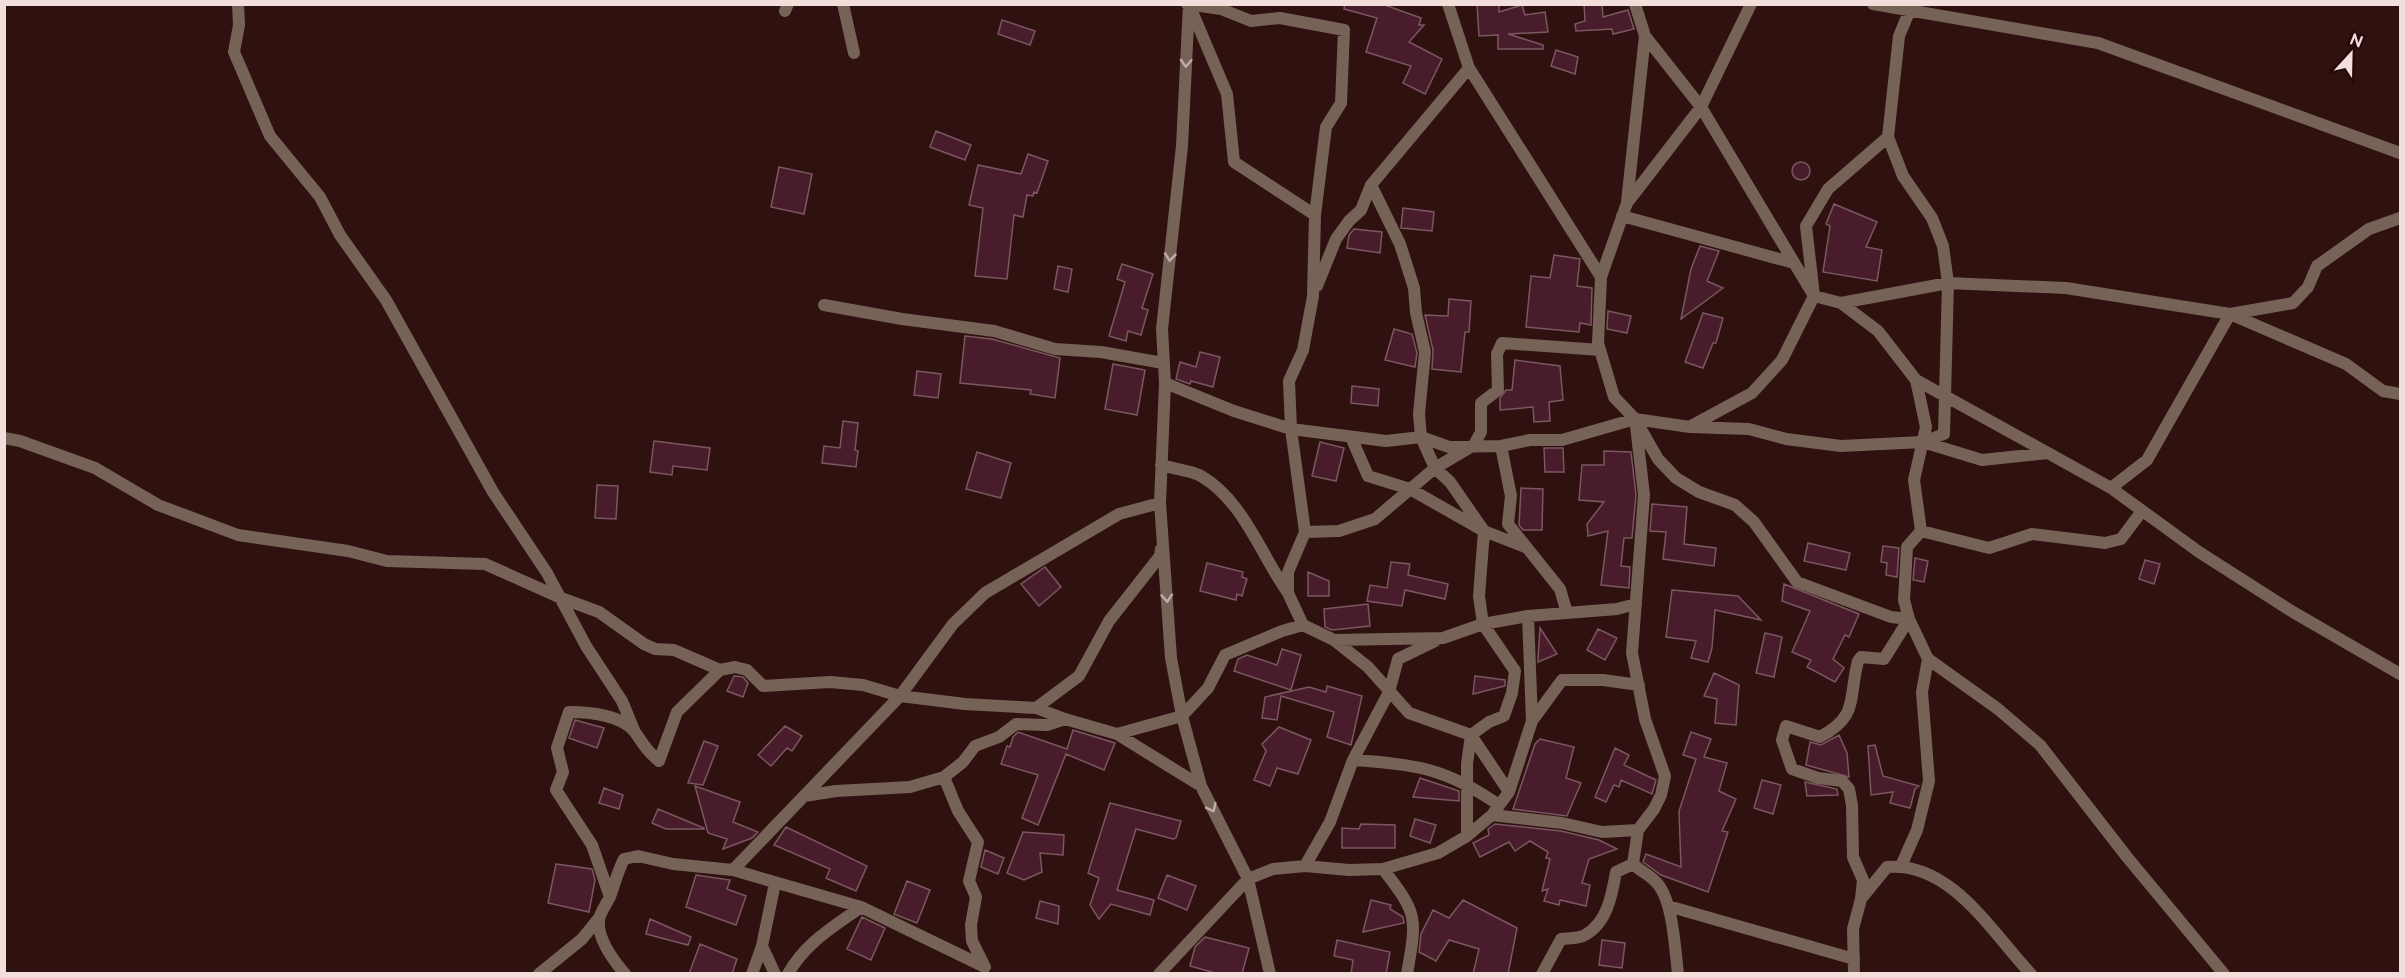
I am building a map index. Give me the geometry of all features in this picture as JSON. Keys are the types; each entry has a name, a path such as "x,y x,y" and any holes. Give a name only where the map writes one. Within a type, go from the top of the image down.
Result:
{"street":[{"path":"238,4 239,25 234,52 270,136 320,197 340,236 386,300 457,423 492,492 547,573 586,646 622,701 646,751 659,761 677,712 720,670 735,667 747,670 763,686 830,682 864,685 900,696 965,704 1036,708 1065,720 1117,734 1201,786"},
{"path":"843,4 854,53"},
{"path":"1461,4 1449,9 1469,68 1601,277"},
{"path":"1635,4 1645,36 1701,107 1814,296 1841,303 1878,331 1916,381 2111,488 2199,552 2293,612 2400,674"},
{"path":"1627,203 1701,107 1750,4"},
{"path":"1874,4 1910,8 2098,43 2400,153"},
{"path":"1188,5 1227,94 1234,162 1315,215"},
{"path":"1188,5 1221,9 1251,21 1280,18 1344,30 1341,103 1326,127 1315,215 1313,296 1303,350 1289,381 1291,429 1305,532 1288,572 1288,593"},
{"path":"1188,5 1182,146 1162,329 1165,383 1160,503 1171,658 1182,716 1201,786 1248,879 1270,974"},
{"path":"1165,383 1234,411 1291,429 1386,441 1421,437 1449,447 1501,446 1530,440 1562,440 1635,419 1690,427 1749,429 1786,439 1840,446 1923,442 1944,434 1948,283 1943,246 1932,218 1903,176 1888,137 1899,36 1910,8"},
{"path":"1645,36 1627,203 1601,277 1598,343 1614,397 1635,419 1658,459 1676,478 1699,492 1735,505 1754,522 1797,582 1835,594 1891,617 1909,619"},
{"path":"1313,296 1336,239 1349,221 1361,210 1371,185 1469,68"},
{"path":"1690,427 1752,393 1782,360 1814,296 1806,226 1828,189 1888,137"},
{"path":"1371,185 1400,244 1414,288 1416,313 1425,351 1419,414 1421,437 1435,468 1450,482 1484,531 1479,596 1483,624 1515,671 1512,693 1504,716 1489,722 1471,735"},
{"path":"1622,216 1794,263"},
{"path":"2230,314 2293,303 2308,287 2317,266 2369,229 2400,218"},
{"path":"1841,303 1948,283 2066,288 2230,314 2346,364 2383,391 2400,394"},
{"path":"824,305 902,319 994,330 1055,349 1101,352 1163,363"},
{"path":"2111,488 2147,460 2230,314"},
{"path":"1305,532 1340,531 1375,519 1435,468 1474,445 1481,432 1481,403 1498,390 1497,354 1502,343 1600,350"},
{"path":"1916,381 1926,427 1914,480 1921,531 1907,547 1904,600 1909,619 1928,659 1998,709 2040,745 2127,857 2224,974"},
{"path":"1633,864 1638,831 1661,795 1665,776 1645,719 1632,653 1644,495 1635,419"},
{"path":"1351,437 1368,476 1410,489 1484,531 1525,547"},
{"path":"4,438 21,441 94,468 158,505 238,535 348,551 387,561 484,564 599,612 644,644 655,649 674,651 720,670"},
{"path":"1923,442 1982,460 2048,453"},
{"path":"1501,446 1510,496 1508,524 1560,589 1567,613"},
{"path":"1161,465 1200,475 1237,507 1269,565 1288,593 1303,625 1334,640 1368,667 1409,713 1471,735 1509,792"},
{"path":"733,870 900,696 953,624 985,593 1119,514 1160,503"},
{"path":"1921,531 1989,548 2032,534 2104,543 2121,539 2142,511"},
{"path":"1036,708 1079,676 1109,621 1160,556 1162,539"},
{"path":"1305,866 1330,822 1353,760 1389,692 1398,659 1443,638 1483,624 1528,616 1617,609 1636,604"},
{"path":"1528,616 1532,721"},
{"path":"1854,974 1853,929 1861,900 1863,880 1853,856 1853,818 1849,789 1842,781 1818,778 1792,769 1782,740 1786,726 1820,737 1840,725 1848,712 1858,661 1861,657 1884,659 1909,619"},
{"path":"1117,734 1182,716 1208,688 1225,654 1272,634 1303,625"},
{"path":"1334,640 1443,638"},
{"path":"1900,866 1917,830 1929,781 1922,692 1928,659"},
{"path":"1159,974 1248,879 1273,869 1305,866 1349,870 1383,869 1438,853 1467,836 1495,810 1509,792 1532,721 1562,680 1603,680 1639,685"},
{"path":"610,897 592,845 556,790 562,772 557,748 569,712 588,712 610,717 634,730"},
{"path":"804,796 836,791 910,787 944,777 963,762 975,746 999,737 1016,724 1047,725 1065,720"},
{"path":"1467,836 1471,735"},
{"path":"1353,760 1427,767 1468,783 1495,810 1602,832 1638,831"},
{"path":"944,777 958,811 978,842 969,881 976,897 971,925 972,941 986,970"},
{"path":"539,974 582,939 599,918 610,897 615,877 624,859 638,856 673,864 733,870 861,907 986,970"},
{"path":"1633,864 1644,875 1656,882 1668,906 1678,974"},
{"path":"1542,974 1561,939 1584,937 1596,926 1611,902 1616,872 1633,864"},
{"path":"1861,900 1887,867 1900,866 1937,878 1962,897 2031,974"},
{"path":"1383,869 1403,895 1414,916 1407,974"},
{"path":"752,974 762,946 776,883"},
{"path":"1668,906 1854,959"},
{"path":"788,974 798,957 822,934 861,907"},
{"path":"599,918 600,934 613,960 625,974"},
{"path":"762,946 775,974"}],"building":[{"path":"1345,4 1382,4 1421,18 1419,25 1424,25 1409,42 1442,59 1425,94 1403,83 1411,66 1366,52 1377,18 1344,9"},
{"path":"1477,4 1499,4 1499,12 1522,5 1525,15 1545,12 1548,32 1508,34 1543,45 1543,49 1498,49 1498,35 1479,36"},
{"path":"1584,4 1602,4 1603,17 1628,10 1634,29 1613,34 1612,29 1576,31 1575,24 1585,21"},
{"path":"1002,20 1035,31 1030,45 998,34"},
{"path":"1556,50 1578,57 1575,74 1551,66"},
{"path":"936,131 971,145 965,160 930,147"},
{"path":"1028,154 1048,161 1037,193 1034,192 1033,196 1027,195 1023,217 1014,215 1007,279 975,276 983,208 969,205 978,165 1021,174"},
{"path":"1801,162 1807,165 1810,171 1807,177 1801,180 1795,177 1792,171 1795,165"},
{"path":"779,167 812,174 804,214 771,207"},
{"path":"1834,204 1877,222 1866,247 1882,250 1877,281 1823,272 1830,226 1826,224"},
{"path":"1403,208 1434,212 1432,231 1401,228"},
{"path":"1354,229 1382,232 1380,253 1347,248 1349,235"},
{"path":"1700,246 1719,251 1707,281 1723,288 1681,319 1691,269"},
{"path":"1554,255 1580,259 1577,286 1592,288 1591,325 1580,323 1579,332 1526,327 1531,276 1550,278"},
{"path":"1122,264 1153,274 1142,308 1148,310 1141,335 1128,331 1126,341 1109,336 1125,282 1117,279"},
{"path":"1058,266 1072,269 1068,292 1054,289"},
{"path":"1449,299 1471,301 1469,332 1465,332 1461,372 1432,369 1433,350 1425,315 1448,316"},
{"path":"1608,311 1631,316 1627,333 1607,329"},
{"path":"1703,313 1723,318 1716,343 1713,343 1703,368 1685,362"},
{"path":"1394,329 1412,334 1417,353 1415,367 1385,360"},
{"path":"965,336 992,339 1060,358 1055,398 1030,394 1031,390 960,383"},
{"path":"1200,352 1220,357 1213,387 1191,381 1190,384 1176,379 1180,362 1196,367"},
{"path":"1515,360 1560,366 1563,400 1549,402 1550,421 1534,422 1533,407 1500,410 1500,398 1506,390 1512,390"},
{"path":"1113,364 1145,370 1137,415 1105,409"},
{"path":"917,371 941,374 938,398 914,395"},
{"path":"1352,386 1379,389 1378,406 1351,403"},
{"path":"843,421 858,423 856,467 822,463 824,446 840,448"},
{"path":"654,441 710,448 707,470 673,466 672,475 650,472"},
{"path":"1320,442 1344,448 1336,481 1312,476"},
{"path":"1544,448 1563,448 1564,472 1545,472"},
{"path":"1604,451 1631,452 1636,495 1632,538 1624,538 1621,566 1630,567 1629,588 1601,585 1608,531 1588,536 1587,524 1604,502 1579,500 1582,465 1604,465"},
{"path":"977,452 1011,463 1001,498 966,489"},
{"path":"597,485 618,486 616,519 595,518"},
{"path":"1521,488 1543,489 1542,530 1523,530 1519,525"},
{"path":"1652,504 1687,507 1684,544 1716,548 1714,566 1663,559 1666,532 1650,531"},
{"path":"1808,543 1850,553 1846,570 1804,561"},
{"path":"1883,546 1899,548 1897,577 1886,575 1887,563 1881,562"},
{"path":"1915,558 1928,561 1924,582 1913,580"},
{"path":"2145,560 2160,564 2154,584 2139,579"},
{"path":"1391,562 1410,564 1408,575 1448,584 1445,599 1405,590 1402,606 1367,601 1370,585 1387,588"},
{"path":"1207,563 1243,572 1242,577 1247,579 1242,596 1237,594 1236,600 1200,591"},
{"path":"1045,567 1061,587 1039,606 1021,584"},
{"path":"1308,572 1329,581 1329,596 1308,596"},
{"path":"1784,584 1859,614 1849,637 1845,635 1833,659 1844,668 1835,682 1807,667 1811,660 1792,652 1810,611 1782,601"},
{"path":"1672,590 1738,596 1761,620 1715,610 1712,648 1708,662 1691,658 1696,641 1666,637"},
{"path":"1368,604 1370,626 1332,630 1325,627 1324,609"},
{"path":"1540,628 1557,654 1538,662 1538,659"},
{"path":"1598,629 1617,638 1605,660 1587,650"},
{"path":"1765,633 1782,637 1774,677 1756,673"},
{"path":"1282,649 1301,655 1291,690 1234,671 1238,659 1247,655 1277,665"},
{"path":"1714,673 1739,685 1736,725 1715,723 1717,699 1704,696"},
{"path":"734,676 743,677 748,683 743,697 727,691"},
{"path":"1475,676 1505,680 1505,686 1473,694"},
{"path":"1327,686 1362,696 1351,745 1327,737 1334,712 1281,696 1277,720 1262,718 1265,697 1309,687 1326,692"},
{"path":"575,720 604,728 597,748 569,738"},
{"path":"785,726 802,736 792,751 787,748 771,766 758,755"},
{"path":"1279,727 1311,740 1298,774 1277,768 1270,786 1254,780 1266,751 1262,744"},
{"path":"1073,730 1115,743 1104,770 1066,754 1038,825 1022,818 1038,775 1001,764 1007,746 1010,747 1013,737 1018,732 1067,749"},
{"path":"1691,732 1711,739 1704,757 1727,763 1719,791 1736,799 1722,831 1728,832 1708,892 1661,875 1643,862 1646,854 1681,867 1679,811 1696,759 1683,755"},
{"path":"1839,735 1847,753 1849,777 1806,765 1810,742 1821,745"},
{"path":"1540,739 1574,747 1566,778 1581,783 1567,816 1513,809 1535,744"},
{"path":"704,741 718,746 703,785 688,783"},
{"path":"1875,745 1883,776 1919,786 1915,789 1910,808 1890,803 1893,792 1871,795 1868,746"},
{"path":"1615,748 1629,755 1624,765 1656,780 1652,794 1621,780 1619,787 1614,785 1606,802 1595,797"},
{"path":"1420,778 1459,791 1459,801 1413,797"},
{"path":"1762,780 1781,785 1773,814 1754,808"},
{"path":"1805,782 1837,789 1838,795 1807,796"},
{"path":"695,786 740,802 733,822 758,832 752,838 723,849 727,839 708,833"},
{"path":"604,788 623,795 619,809 599,803"},
{"path":"1110,803 1181,821 1176,838 1173,839 1136,829 1117,890 1154,900 1150,915 1111,904 1099,919 1090,905 1099,878 1088,873"},
{"path":"658,809 704,829 666,829 652,823"},
{"path":"1415,819 1436,825 1430,843 1410,836"},
{"path":"1361,824 1395,825 1395,848 1342,848 1342,828 1359,829"},
{"path":"1495,824 1561,831 1599,840 1617,849 1589,859 1582,883 1590,885 1586,906 1560,900 1559,905 1544,901 1548,889 1542,891 1550,859 1546,858 1548,852 1530,841 1515,851 1509,842 1480,857 1473,843 1489,835 1488,829"},
{"path":"786,827 867,866 856,891 826,878 830,869 774,845"},
{"path":"1023,832 1064,835 1063,855 1040,853 1042,872 1024,880 1007,873"},
{"path":"985,850 1004,858 998,874 981,867"},
{"path":"556,864 592,869 595,880 589,912 548,903"},
{"path":"696,875 730,880 727,889 746,896 736,925 686,907"},
{"path":"1167,875 1196,886 1187,910 1158,898"},
{"path":"907,881 930,890 917,923 894,914"},
{"path":"1371,900 1391,905 1390,909 1403,917 1404,923 1363,932"},
{"path":"1463,900 1517,928 1508,974 1473,974 1479,949 1449,940 1436,961 1419,952 1421,934 1433,910 1449,918"},
{"path":"1040,901 1059,906 1058,924 1036,918"},
{"path":"862,917 885,928 871,960 847,949"},
{"path":"650,919 691,937 688,945 646,934"},
{"path":"1205,937 1249,948 1242,974 1219,974 1190,966 1195,947"},
{"path":"1337,940 1390,952 1386,974 1351,974 1353,960 1334,956"},
{"path":"1602,940 1625,943 1622,968 1599,965"},
{"path":"700,944 737,959 732,974 689,974"}]}
